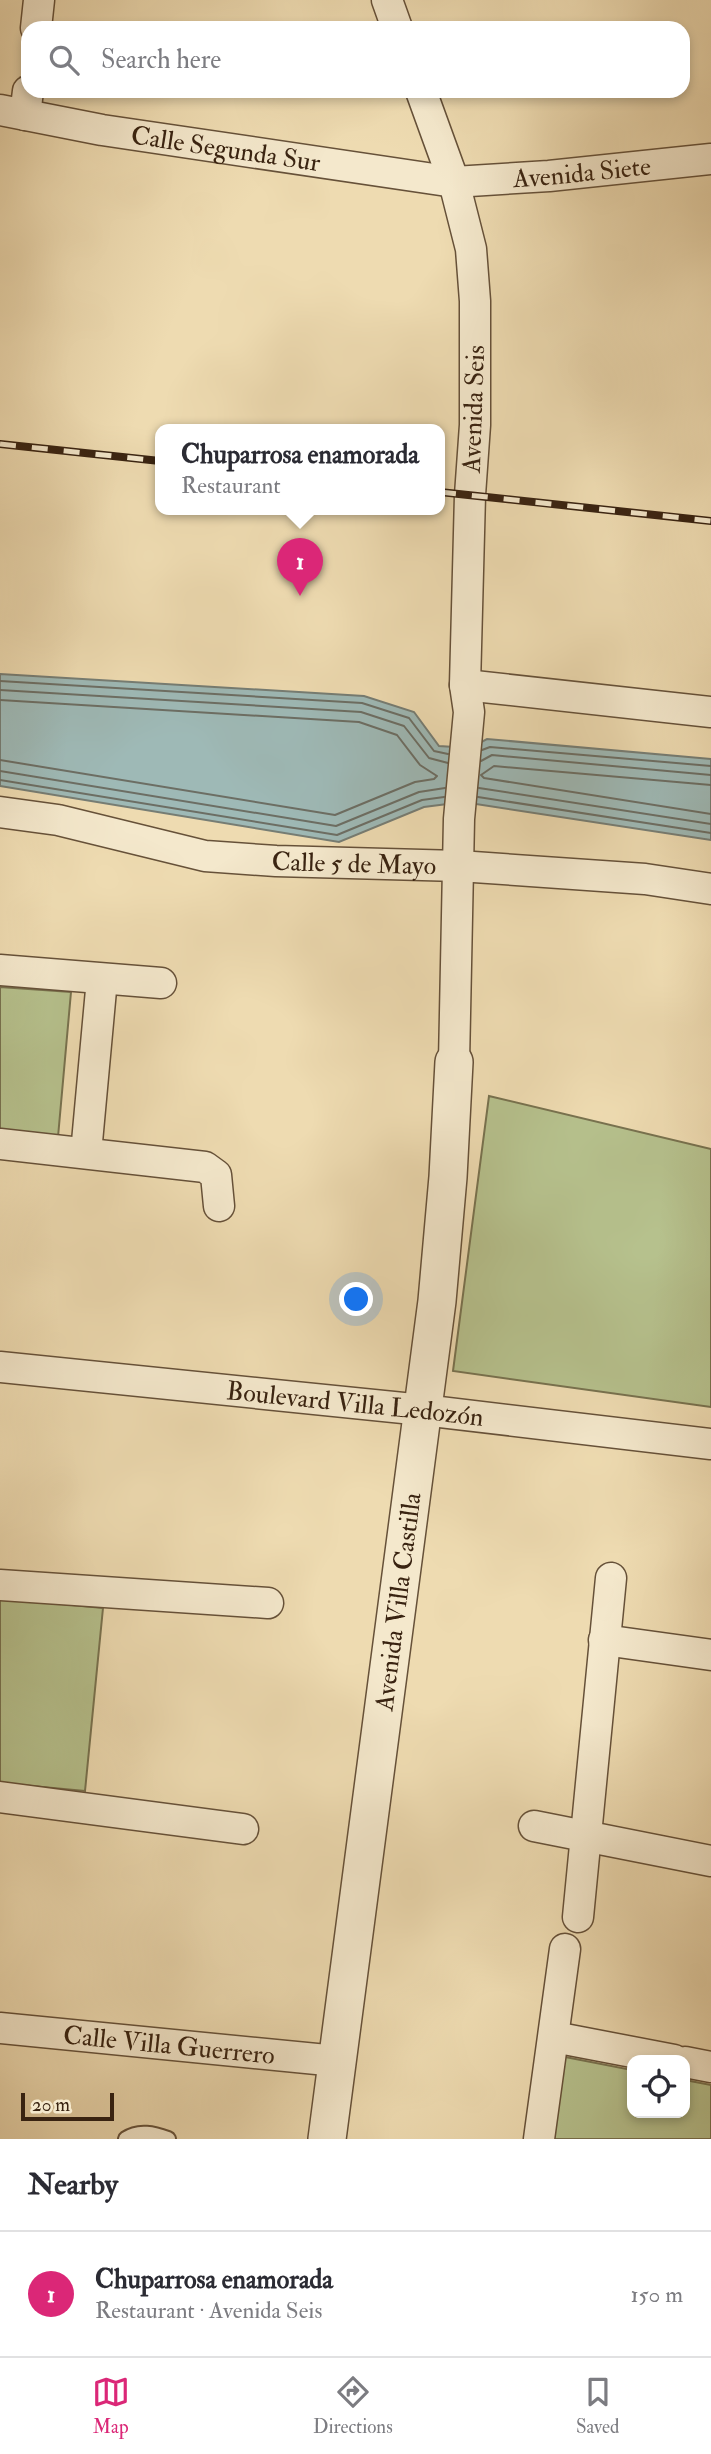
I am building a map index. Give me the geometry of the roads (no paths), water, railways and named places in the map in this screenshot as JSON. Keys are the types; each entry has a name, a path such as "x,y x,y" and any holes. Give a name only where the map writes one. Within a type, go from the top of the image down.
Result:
{"street":[{"path":"37,21 39,0"},
{"path":"387,0 394,21"},
{"name":"Avenida Seis","path":"424,98 454,182 471,249 475,301 475,425 470,495 467,699 459,819 454,1062"},
{"name":"Calle Segunda Sur","path":"18,106 102,130 454,182"},
{"name":"Avenida Siete","path":"454,182 549,176 711,159"},
{"path":"467,699 711,712"},
{"name":"Calle 5 de Mayo","path":"0,813 58,820 205,856 276,861 459,866 645,879 711,889"},
{"path":"0,970 161,983"},
{"path":"86,1153 102,979"},
{"name":"Avenida Villa Castilla","path":"327,2139 437,1301 448,1177 454,1062"},
{"path":"0,1144 205,1167 216,1175 219,1206"},
{"name":"Boulevard Villa Ledozón","path":"0,1367 423,1409 711,1444"},
{"path":"578,1917 611,1578"},
{"path":"0,1585 268,1603"},
{"path":"604,1640 711,1655"},
{"path":"0,1797 243,1829"},
{"path":"534,1826 711,1861"},
{"path":"539,2139 565,1949"},
{"name":"Calle Villa Guerrero","path":"0,2028 337,2061"},
{"path":"554,2037 648,2055"},
{"path":"690,2063 711,2067"}],"lane":[{"path":"126,2139 134,2133 156,2134 168,2139"}],"water":[{"path":"0,674 364,696 414,712 439,746 470,748 487,739 711,759 711,840 463,802 424,807 339,842 0,786"}],"railway":[{"path":"0,444 155,460"},
{"path":"445,493 711,521"}],"place":[{"name":"Chuparrosa enamorada","path":"300,596"}]}
